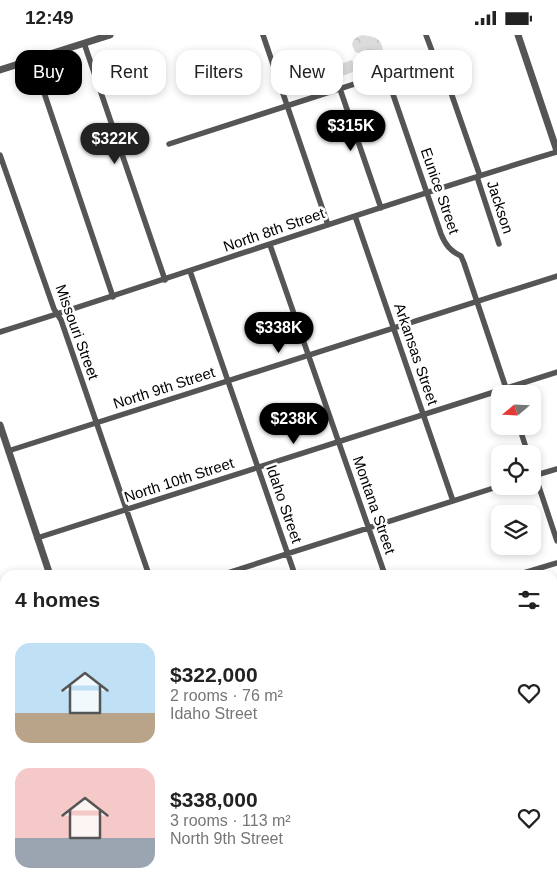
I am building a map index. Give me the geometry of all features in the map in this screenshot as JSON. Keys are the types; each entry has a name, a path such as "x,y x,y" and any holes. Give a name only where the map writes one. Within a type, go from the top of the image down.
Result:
{"street":[{"path":"63,50 110,35"},
{"path":"263,35 328,225"},
{"name":"Jackson","path":"426,35 432,50"},
{"path":"518,35 557,151"},
{"path":"84,43 165,280"},
{"path":"0,70 15,65"},
{"path":"45,95 113,297"},
{"path":"169,144 321,95"},
{"path":"342,95 381,208"},
{"name":"Eunice Street","path":"393,95 444,243 461,257 505,385"},
{"name":"Jackson","path":"451,95 499,244"},
{"name":"North 8th Street","path":"0,332 113,297 557,151"},
{"name":"Missouri Street","path":"0,155 61,320 148,570"},
{"name":"Arkansas Street","path":"355,216 453,501"},
{"name":"Montana Street","path":"270,245 383,570"},
{"name":"Idaho Street","path":"190,271 293,570"},
{"name":"North 9th Street","path":"8,451 557,276"},
{"name":"North 10th Street","path":"524,385 557,373"},
{"name":"North 10th Street","path":"38,537 491,396"},
{"path":"0,425 48,570"},
{"path":"0,439 8,451"},
{"path":"541,474 557,469"},
{"path":"237,570 491,489"},
{"path":"541,495 557,541"},
{"path":"534,570 557,563"}],"green space":[{"path":"362,35 376,38 381,42 383,50 354,50 352,45 356,38"},
{"path":"352,60 353,72 343,76 343,63"}]}
